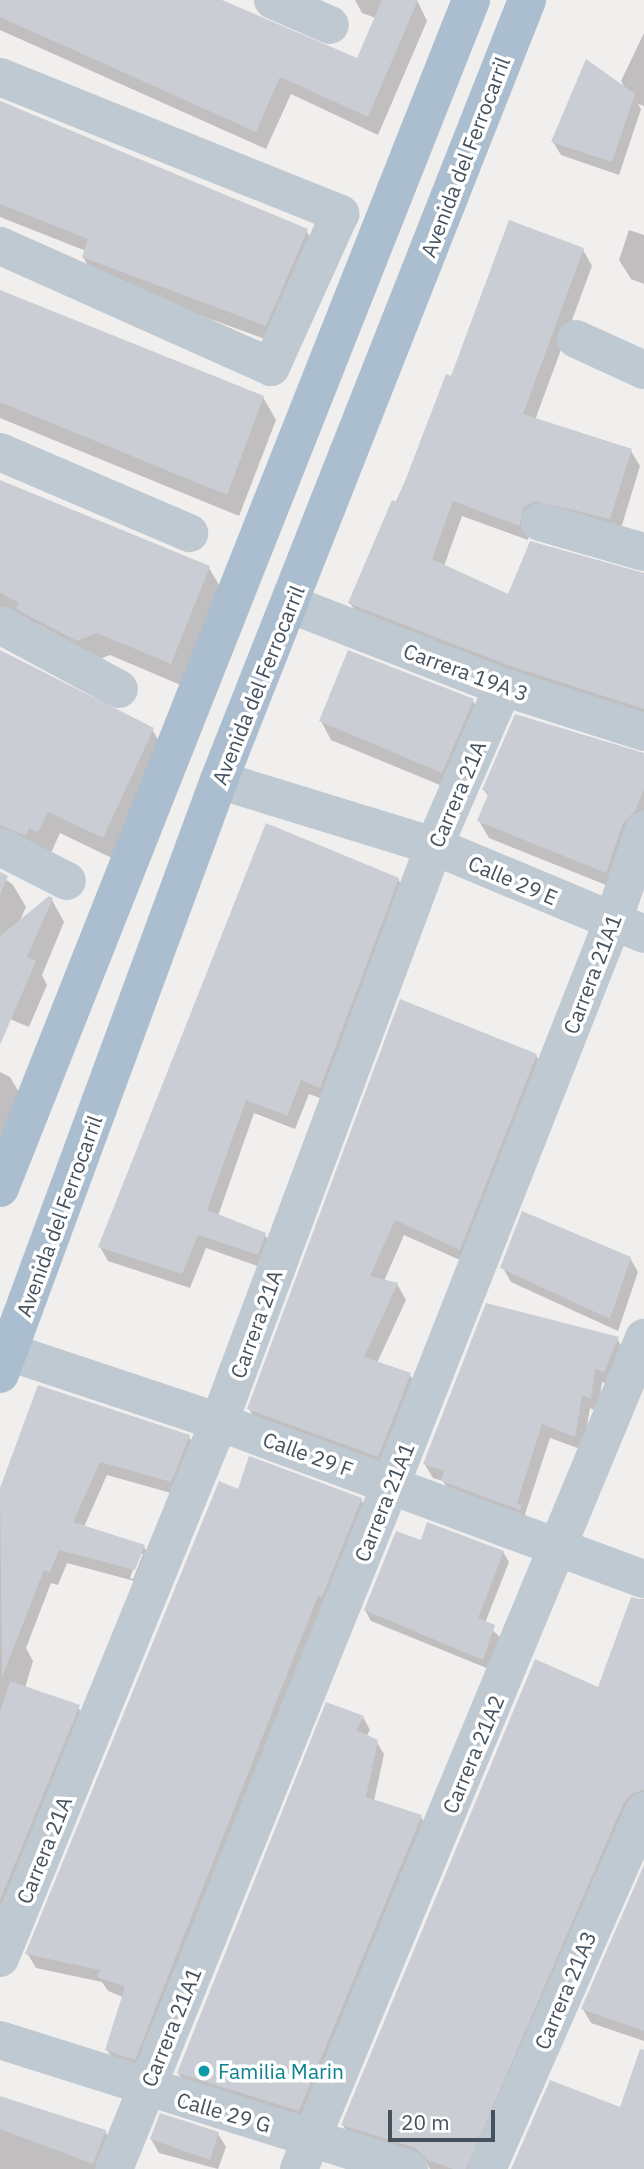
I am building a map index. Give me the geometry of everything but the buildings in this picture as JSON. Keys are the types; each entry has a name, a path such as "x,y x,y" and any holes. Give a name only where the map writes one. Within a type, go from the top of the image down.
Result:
{"main road":[{"name":"Avenida del Ferrocarril","path":"5,1363 219,780 527,0"},
{"path":"509,45 551,0"},
{"path":"0,1188 465,7"}],"street":[{"path":"273,0 330,25"},
{"path":"0,77 340,214 271,367 0,246"},
{"path":"576,339 644,370"},
{"path":"0,452 189,533"},
{"path":"540,522 644,552"},
{"name":"Carrera 19A 3","path":"290,604 503,687 644,732"},
{"path":"0,625 119,689"},
{"name":"Carrera 21A","path":"0,1958 219,1422 434,846 503,687"},
{"name":"Calle 29 E","path":"219,780 434,846 628,928"},
{"name":"Carrera 21A1","path":"114,2169 391,1484 628,928 644,830"},
{"path":"0,847 68,881"},
{"name":"Carrera 21A2","path":"305,2153 559,1551 644,1338"},
{"name":"Calle 29 F","path":"5,1363 219,1422 391,1484 559,1551 644,1579"},
{"name":"Carrera 21A3","path":"487,2169 644,1811"},
{"name":"Calle 29 G","path":"0,2040 146,2089 305,2153 409,2169"}],"place":[{"name":"Familia Marin","path":"204,2071"}]}
